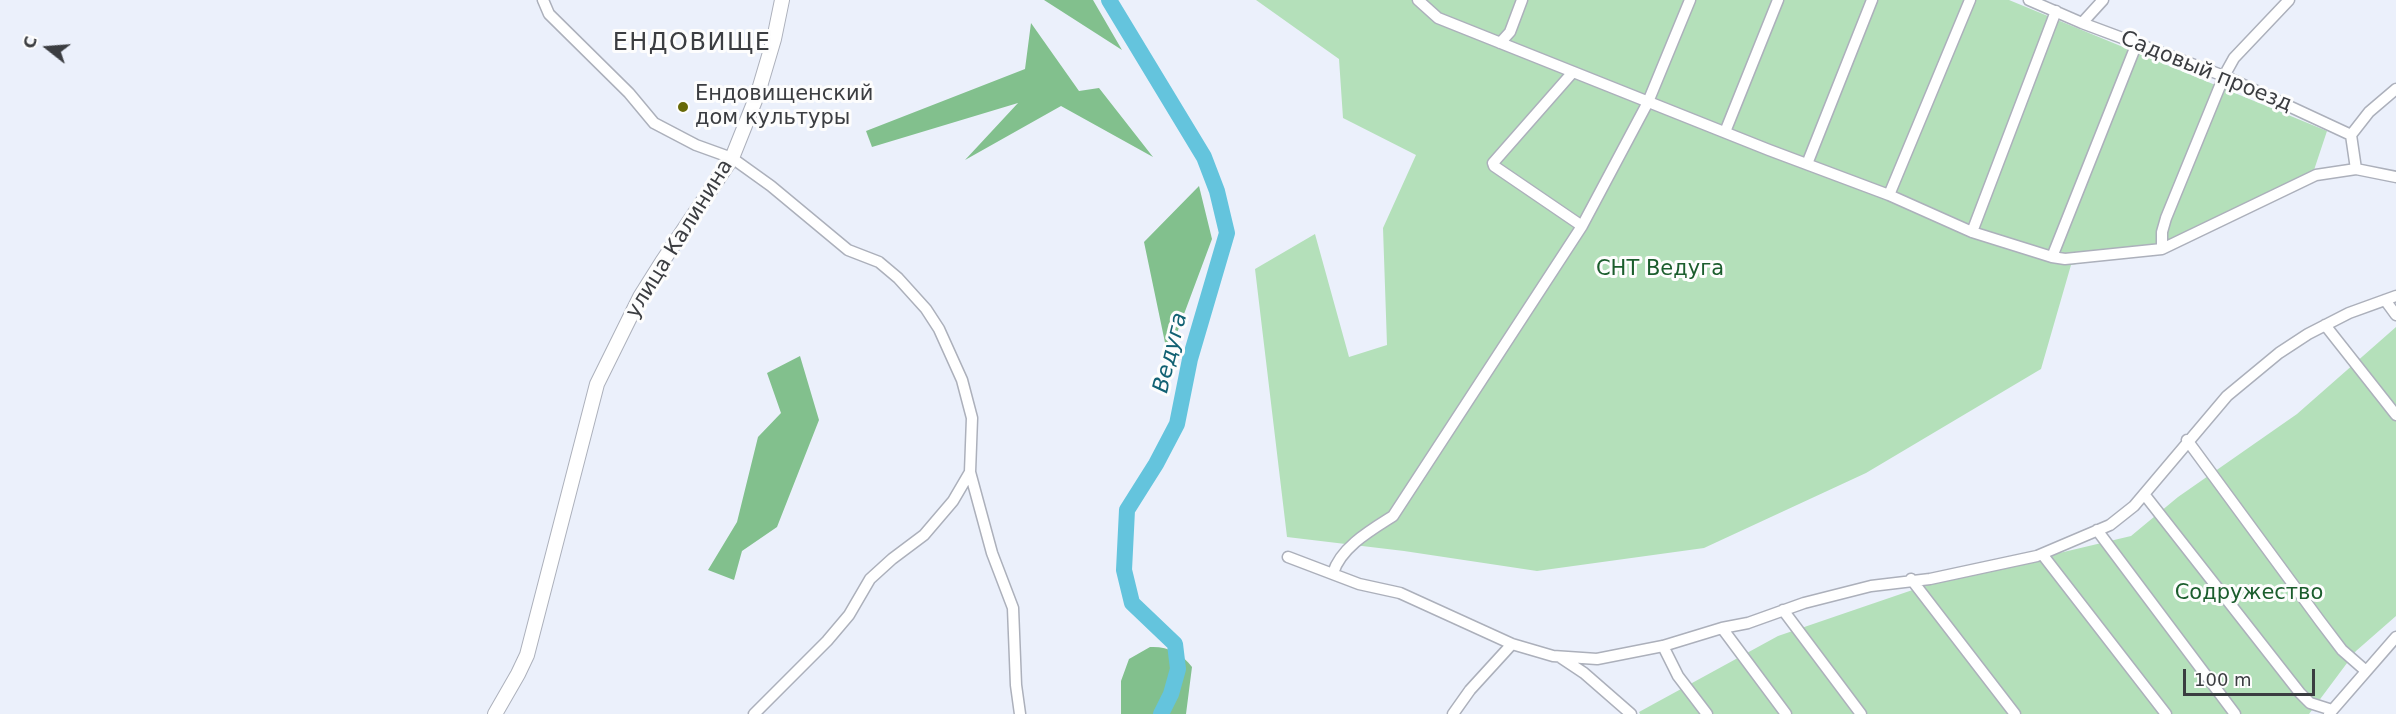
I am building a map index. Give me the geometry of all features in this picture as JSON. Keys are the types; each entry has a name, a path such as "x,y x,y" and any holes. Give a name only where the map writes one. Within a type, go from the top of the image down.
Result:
{"street":[{"path":"543,0 549,14 629,93 654,123 696,146 732,158 771,186 848,250 879,262 898,278 926,309 939,329 963,380 972,418 970,472 992,553 1013,608 1016,685 1020,714"},
{"name":"улица Калинина","path":"495,714 527,655 597,384 640,297 732,158 758,93 774,39 782,0"},
{"path":"1418,0 1438,18 1889,195 1972,232 2052,257 2065,259 2162,249 2316,175 2356,169 2396,177"},
{"path":"1500,43 1510,32 1521,0"},
{"path":"1333,573 1336,562 1365,534 1393,516 1582,226 1648,102 1690,0"},
{"path":"1725,132 1778,0"},
{"path":"1807,164 1872,0"},
{"path":"1889,195 1970,0"},
{"name":"Садовый проезд","path":"2029,0 2082,23 2224,76 2351,135"},
{"path":"2082,23 2103,0"},
{"path":"2162,249 2162,232 2166,218 2224,76 2234,58 2289,0"},
{"path":"1972,232 2056,10"},
{"path":"2052,257 2136,43"},
{"path":"1573,72 1493,163 1494,166 1582,226"},
{"path":"2356,169 2351,135 2369,112 2396,89"},
{"path":"1288,557 1359,584 1400,592 1512,644 1560,657 1597,659 1663,646 1871,586 1911,579 1930,579 2042,554 2097,530 2120,519 2227,396 2279,353 2349,313 2396,296"},
{"path":"2385,300 2396,315"},
{"path":"2325,325 2396,416"},
{"path":"2187,440 2342,650 2366,671"},
{"path":"754,714 827,641 849,615 870,579 892,559 924,536 953,501 970,472"},
{"path":"2144,494 2310,703 2330,712 2393,639"},
{"path":"2097,530 2235,714"},
{"path":"2042,554 2166,714"},
{"path":"1911,579 2015,714"},
{"path":"1782,610 1861,714"},
{"path":"1722,628 1786,714"},
{"path":"1453,714 1470,690 1512,644"},
{"path":"1663,646 1678,676 1707,714"},
{"path":"1560,657 1631,714"}],"green space":[{"path":"1044,0 1093,0 1122,50"},
{"name":"СНТ Ведуга","path":"1256,0 2009,0 2327,131 2314,170 2183,245 2071,265 2041,369 1866,473 1704,548 1537,571 1404,551 1287,537 1255,269 1315,234 1349,357 1387,345 1383,228 1416,155 1343,118 1339,59"},
{"path":"1031,23 1079,91 1099,88 1153,157 1061,106 965,160 1018,103 872,147 866,131 1025,69"},
{"path":"1199,186 1212,239 1168,357 1144,242"},
{"name":"Содружество","path":"2396,327 2396,616 2356,651 2309,714 1640,714 1639,712 1778,636 1933,583 2131,536 2178,497 2297,414"},
{"path":"800,356 819,420 777,527 742,551 734,580 708,570 737,522 758,437 781,413 767,373"},
{"path":"1150,647 1174,651 1192,667 1186,714 1121,714 1121,681 1129,659"}],"waterway":[{"name":"Ведуга","path":"1109,0 1204,157 1217,191 1227,233 1190,359 1177,424 1156,464 1127,510 1124,570 1132,603 1175,644 1178,669 1171,694 1161,714"}],"place":[{"name":"Ендовищенский дом культуры","path":"683,107"}],"district":[{"name":"ЕНДОВИЩЕ","path":"692,44"}]}
